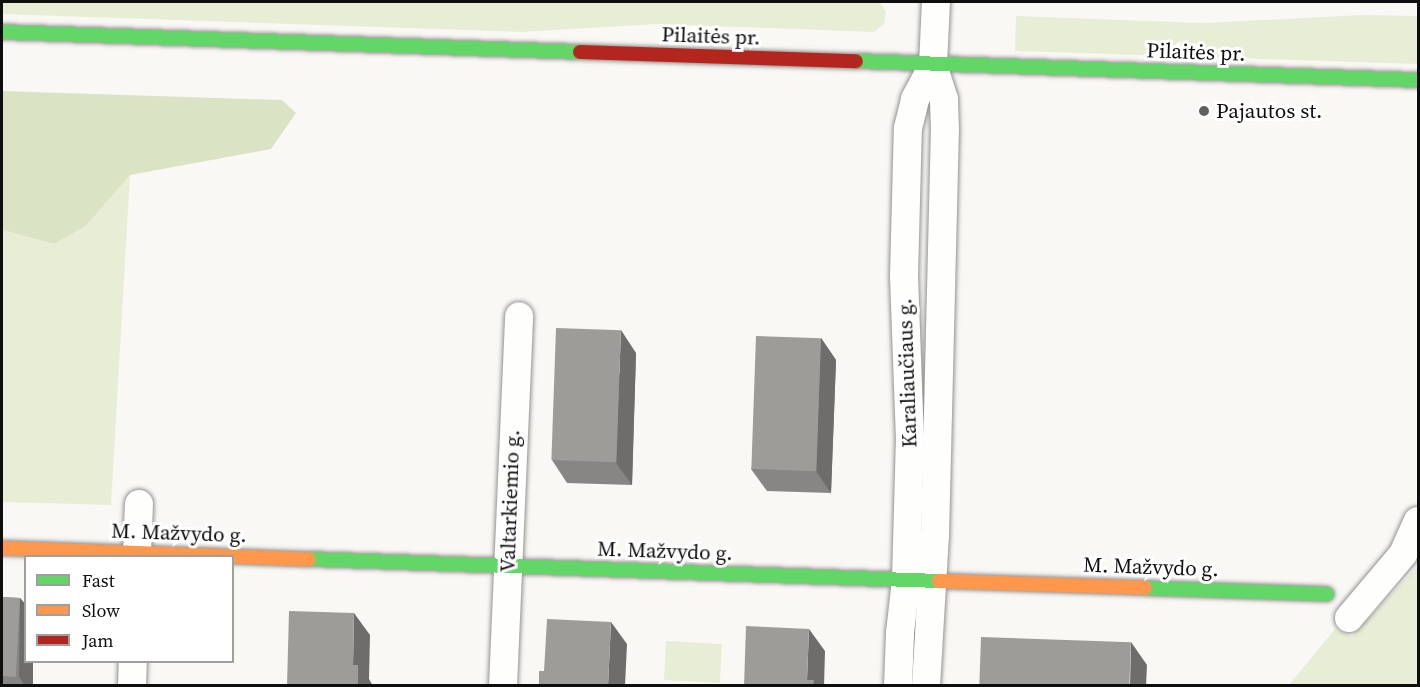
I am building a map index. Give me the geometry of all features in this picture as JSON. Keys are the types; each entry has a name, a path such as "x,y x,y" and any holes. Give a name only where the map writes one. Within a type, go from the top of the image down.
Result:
{"main road":[{"name":"Pilaitės pr.","path":"2,32 1419,80"},
{"name":"M. Mažvydo g.","path":"2,548 137,555"},
{"name":"M. Mažvydo g.","path":"234,558 1327,594"}],"street":[{"name":"Karaliaučiaus g.","path":"926,686 919,580 939,405 945,130 944,99 933,65 936,2"},
{"name":"Valtarkiemio g.","path":"503,686 519,316"},
{"path":"137,555 139,504"},
{"path":"1349,618 1403,554 1419,521"},
{"name":"Karaliaučiaus g.","path":"898,686 900,633 919,580"},
{"path":"132,686 133,663"}],"green space":[{"path":"2,2 880,2 886,12 884,24 874,32 657,24 521,32 2,14"},
{"path":"1363,15 1418,16 1418,64 1015,51 1016,16 1204,23"},
{"path":"2,91 282,100 296,113 271,149 130,175 86,226 54,244 2,230"},
{"path":"130,175 111,505 2,502 2,230 54,244 86,226"},
{"path":"1418,566 1418,685 1289,685 1335,629 1352,636"},
{"path":"666,641 722,644 720,683 664,680"}],"building":[{"path":"556,328 621,330 616,462 551,460"},
{"path":"756,336 821,338 816,471 751,469"},
{"path":"2,597 20,598 16,677 2,676"},
{"path":"289,611 354,613 353,665 358,665 358,686 287,686"},
{"path":"547,619 611,622 608,686 539,686 539,671 544,671"},
{"path":"746,626 809,629 807,680 814,680 813,686 744,686"},
{"path":"981,637 1131,642 1129,686 979,686"}],"traffic: fast":[{"path":"2,32 580,52"},
{"path":"856,61 1418,80"},
{"path":"309,559 939,581"},
{"path":"1145,588 1327,594"}],"traffic: slow":[{"path":"2,548 197,555"},
{"path":"234,556 309,559"},
{"path":"939,581 1145,588"}],"traffic: jam":[{"path":"580,52 856,61"}],"place":[{"name":"Pajautos st.","path":"1204,111"}]}
